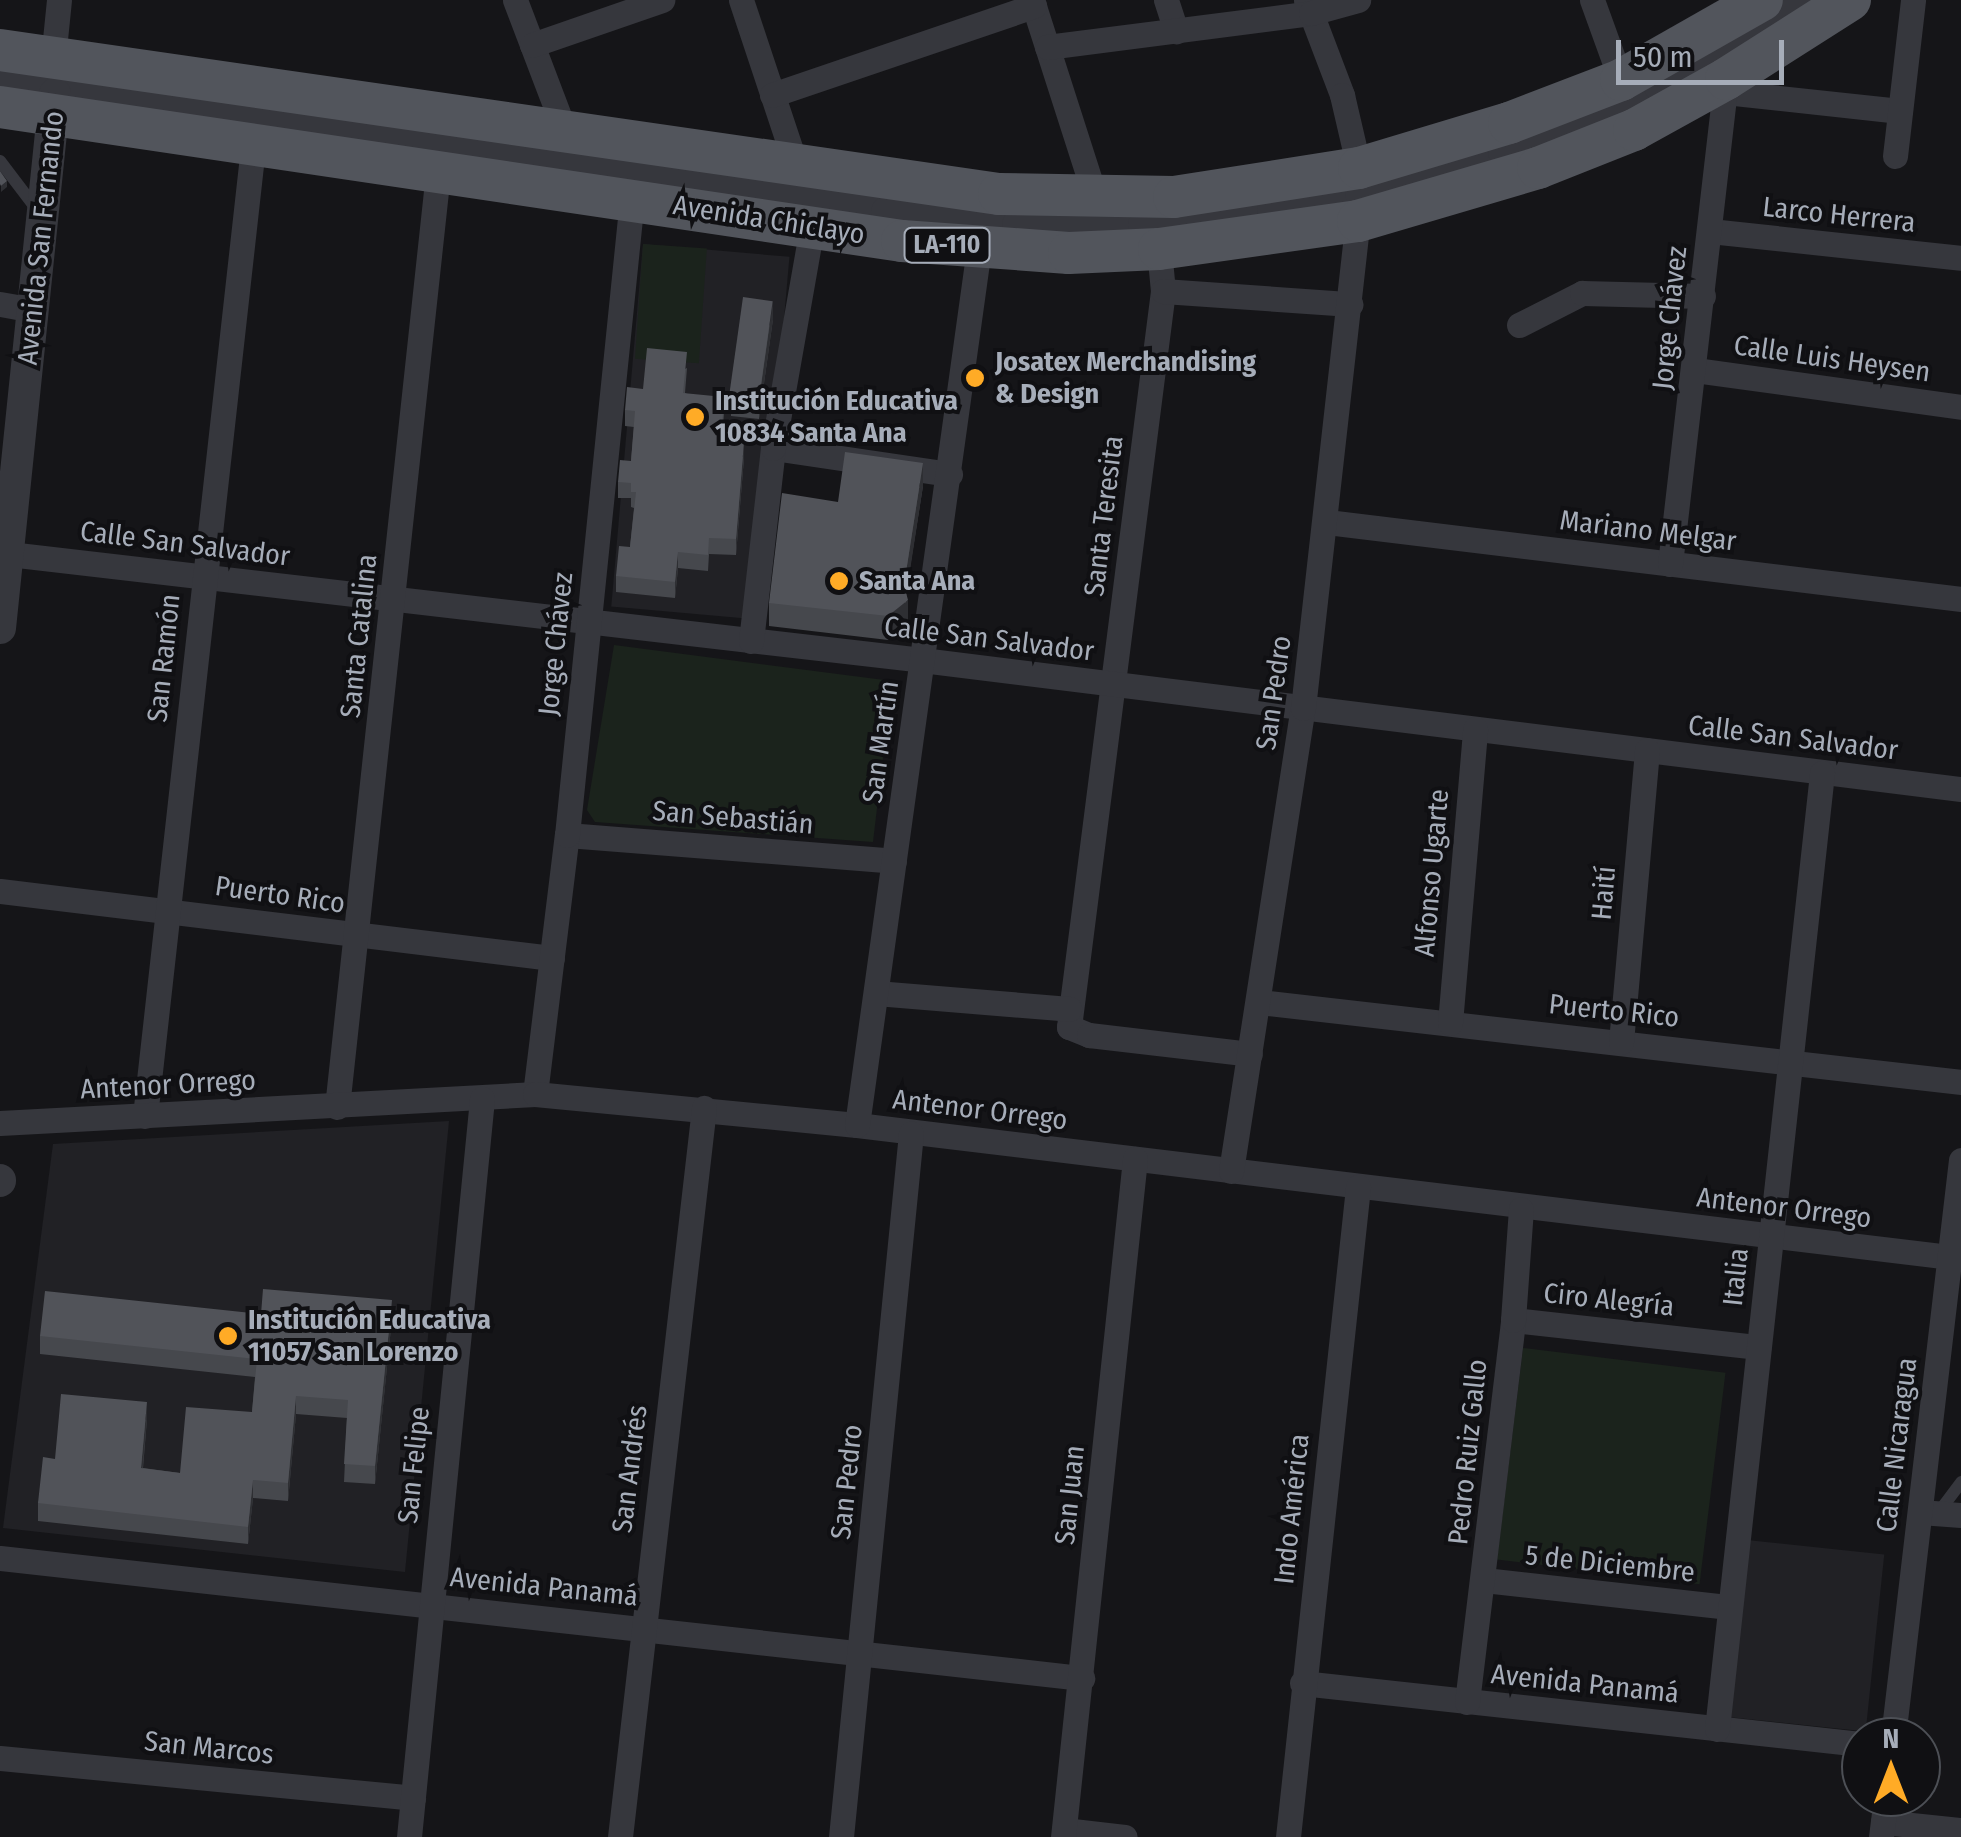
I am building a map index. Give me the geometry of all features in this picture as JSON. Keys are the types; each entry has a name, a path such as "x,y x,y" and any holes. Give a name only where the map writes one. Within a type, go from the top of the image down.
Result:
{"main road":[{"name":"Avenida Chiclayo","path":"0,107 54,87 566,134 999,194 1174,198 1359,168 1509,123 1621,80 1762,0"},
{"name":"Avenida Chiclayo","path":"0,50 54,87 253,147 632,198 812,227 979,248 1069,253 1161,270 1358,221 1538,168 1634,130 1726,86 1850,0"}],"street":[{"path":"54,87 59,0"},
{"path":"515,0 566,134"},
{"path":"532,45 662,0"},
{"path":"741,0 796,168"},
{"path":"1166,0 1176,31"},
{"path":"1046,47 1176,31 1358,0"},
{"path":"1592,0 1621,80"},
{"name":"Avenida Chiclayo","path":"0,77 887,212 1018,225 1144,224 1255,213 1360,193 1504,152 1660,86 1810,0"},
{"path":"1895,156 1913,0"},
{"path":"772,95 1032,3 1096,199"},
{"path":"1308,6 1342,95 1359,168"},
{"path":"1726,86 1900,111"},
{"name":"Jorge Chávez","path":"1670,564 1696,370 1726,86"},
{"name":"Avenida San Fernando","path":"0,628 54,87"},
{"name":"San Ramón","path":"146,1116 202,576 253,147"},
{"name":"Santa Catalina","path":"338,1106 438,172"},
{"name":"Jorge Chávez","path":"535,1094 567,834 632,198"},
{"name":"San Pedro","path":"1231,1170 1303,708 1358,221"},
{"path":"751,641 774,448 812,227"},
{"name":"Larco Herrera","path":"1710,231 1961,258"},
{"name":"San Martín","path":"857,1125 979,248"},
{"path":"1161,270 1351,304"},
{"name":"Santa Teresita","path":"1069,1018 1114,684 1161,270"},
{"path":"1520,325 1582,294 1703,296"},
{"path":"0,304 34,310"},
{"name":"Calle Luis Heysen","path":"1696,370 1961,406"},
{"path":"774,448 950,474"},
{"name":"Mariano Melgar","path":"1327,522 1961,600"},
{"name":"Calle San Salvador","path":"9,554 922,660 1961,789"},
{"name":"Alfonso Ugarte","path":"1450,1023 1475,729"},
{"name":"Haití","path":"1621,1042 1648,750"},
{"name":"Italia","path":"1717,1729 1822,773"},
{"name":"San Sebastián","path":"567,834 894,861"},
{"name":"Puerto Rico","path":"0,891 552,958"},
{"path":"876,994 1069,1018 1088,1035 1250,1054"},
{"name":"Puerto Rico","path":"1259,1002 1961,1082"},
{"name":"Antenor Orrego","path":"0,1124 535,1094 857,1125 1949,1257"},
{"name":"San Felipe","path":"409,1837 482,1099"},
{"name":"San Andrés","path":"620,1837 641,1628 704,1108"},
{"name":"San Pedro","path":"841,1837 911,1132"},
{"name":"San Juan","path":"1063,1834 1135,1159"},
{"name":"Calle Nicaragua","path":"1897,1717 1940,1513 1949,1257 1961,1160"},
{"name":"Indo América","path":"1288,1837 1358,1187"},
{"name":"Pedro Ruiz Gallo","path":"1467,1702 1513,1320 1521,1208"},
{"name":"Ciro Alegría","path":"1513,1320 1759,1347"},
{"name":"Avenida Panamá","path":"0,1558 1082,1678"},
{"name":"5 de Diciembre","path":"1484,1580 1730,1607"},
{"name":"Avenida Panamá","path":"1302,1683 1841,1742"},
{"name":"San Marcos","path":"0,1758 413,1798"},
{"path":"1883,1819 1961,1830"},
{"path":"1063,1834 1126,1837"}],"lane":[{"path":"0,161 43,218"},
{"path":"1940,1513 1961,1482"}],"shaded area":[{"name":"Institución Educativa 10834 Santa Ana","path":"643,244 789,257 758,619 611,607"},
{"path":"643,244 707,248 699,363 635,359"},
{"path":"614,645 892,681 873,842 595,822 587,810"},
{"name":"Institución Educativa 11057 San Lorenzo","path":"449,1121 405,1572 3,1528 53,1144"},
{"path":"1523,1348 1725,1373 1700,1584 1497,1559"},
{"path":"1747,1540 1884,1554 1867,1717 1841,1717 1841,1729 1728,1717"}],"building":[{"path":"743,297 773,301 759,401 729,397"},
{"path":"647,348 687,352 683,393 724,397 721,441 744,442 736,539 709,538 708,555 678,552 675,582 616,576 619,546 630,547 636,492 631,492 631,483 618,482 620,460 631,461 635,411 625,410 627,387 643,389"},
{"path":"845,452 923,463 904,585 908,600 888,616 769,603 782,493 838,502"},
{"path":"263,1289 392,1300 375,1466 344,1464 348,1400 296,1396 288,1483 253,1480 248,1527 38,1503 43,1457 55,1459 61,1394 147,1402 141,1468 180,1473 186,1407 252,1412 257,1359 40,1336 45,1291 261,1314"}],"place":[{"name":"Josatex Merchandising & Design","path":"975,378"},
{"name":"Institución Educativa 10834 Santa Ana","path":"695,417"},
{"name":"Santa Ana","path":"839,581"},
{"name":"Institución Educativa 11057 San Lorenzo","path":"228,1336"}]}
